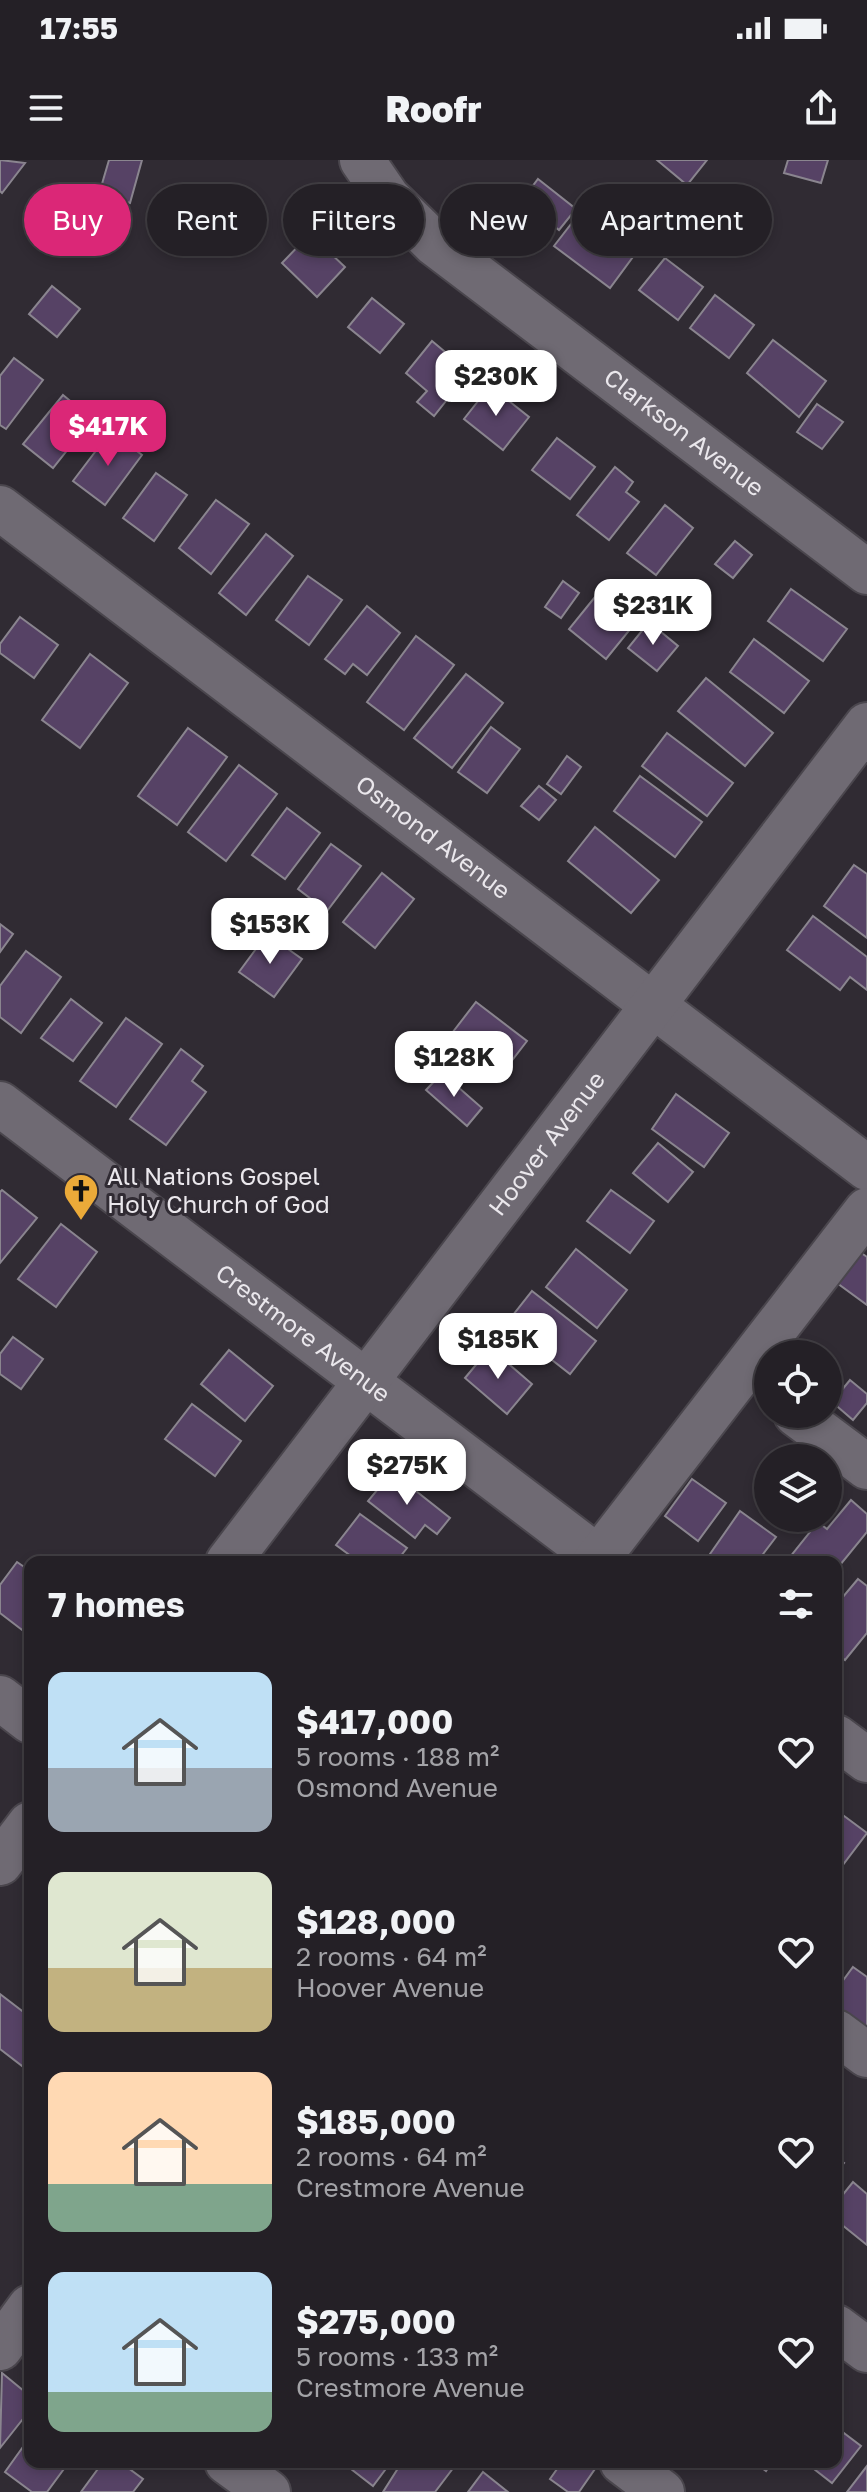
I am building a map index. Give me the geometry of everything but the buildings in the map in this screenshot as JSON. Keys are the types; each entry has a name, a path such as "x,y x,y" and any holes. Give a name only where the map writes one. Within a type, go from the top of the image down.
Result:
{"street":[{"name":"Clarkson Avenue","path":"362,160 388,198 435,244 867,572"},
{"name":"Osmond Avenue","path":"0,508 867,1168"},
{"name":"Hoover Avenue","path":"233,1556 867,725"},
{"name":"Crestmore Avenue","path":"0,1104 594,1556"},
{"path":"782,1340 867,1210"},
{"path":"603,1556 754,1383"},
{"path":"815,1428 867,1467"},
{"path":"0,1698 24,1716"},
{"path":"842,1741 867,1760"},
{"path":"0,1863 24,1832"},
{"path":"842,2036 867,2055"},
{"path":"0,2348 21,2307"},
{"path":"842,2331 867,2350"},
{"path":"235,2468 268,2492"},
{"path":"630,2468 662,2492"}],"place":[{"name":"All Nations Gospel Holy Church of God","path":"81,1222"}]}
